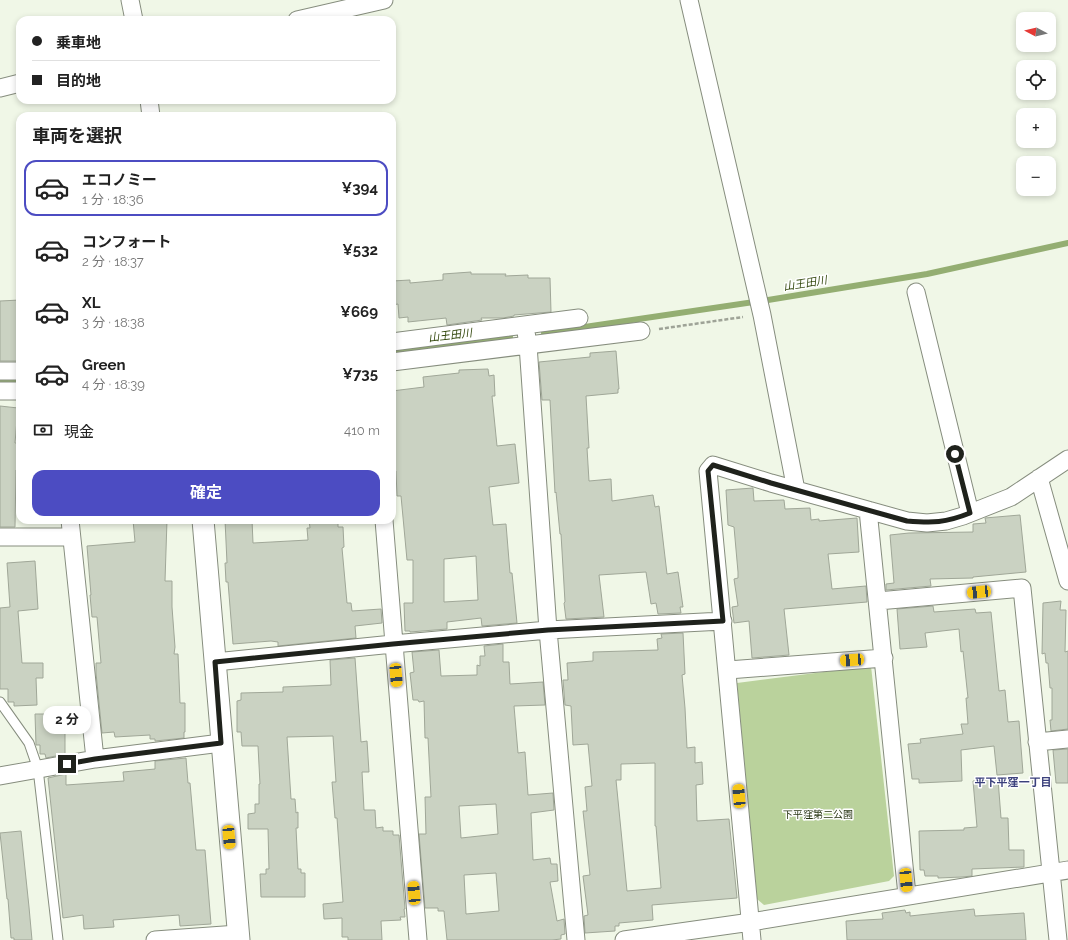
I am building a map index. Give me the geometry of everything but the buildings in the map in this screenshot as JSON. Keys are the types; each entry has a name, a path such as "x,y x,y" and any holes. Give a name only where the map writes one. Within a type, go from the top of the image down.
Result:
{"street":[{"path":"130,0 133,16"},
{"path":"314,16 384,0"},
{"path":"689,0 762,312 796,490"},
{"path":"0,88 16,84"},
{"path":"916,292 970,513"},
{"path":"396,341 579,318"},
{"path":"525,325 528,345 548,630 576,940"},
{"path":"396,362 641,332"},
{"path":"0,371 16,371"},
{"path":"0,391 16,391"},
{"path":"752,940 728,670 708,471 713,465 771,483 907,521 926,523 946,521 1012,497 1068,459"},
{"path":"1039,478 1068,581"},
{"path":"868,510 907,895"},
{"path":"70,524 95,759"},
{"path":"155,940 238,937 203,524"},
{"path":"384,524 418,940"},
{"path":"0,537 71,537"},
{"path":"878,601 1022,588 1037,742 1060,871 1058,940"},
{"path":"215,662 548,630 723,621"},
{"path":"728,670 884,658"},
{"path":"1037,742 1068,739"},
{"path":"0,776 95,759 221,743"},
{"path":"624,940 750,922 1060,871"}],"lane":[{"path":"0,702 29,743 38,769 58,940"}],"path":[{"path":"641,332 762,312"}],"green space":[{"name":"下平窪第二公園","path":"871,666 894,876 889,881 764,905 757,899 737,683"}],"waterway":[{"name":"山王田川","path":"544,333 768,300 927,274 1068,243"},
{"name":"山王田川","path":"396,351 510,337"},
{"name":"山王田川","path":"0,381 16,381"}],"district":[{"name":"平下平窪一丁目","path":"1013,782"}],"route":[{"path":"67,764 221,743 215,662 548,630 723,621 708,471 713,465 771,483 907,521 926,523 946,521 970,513 955,454"}]}
